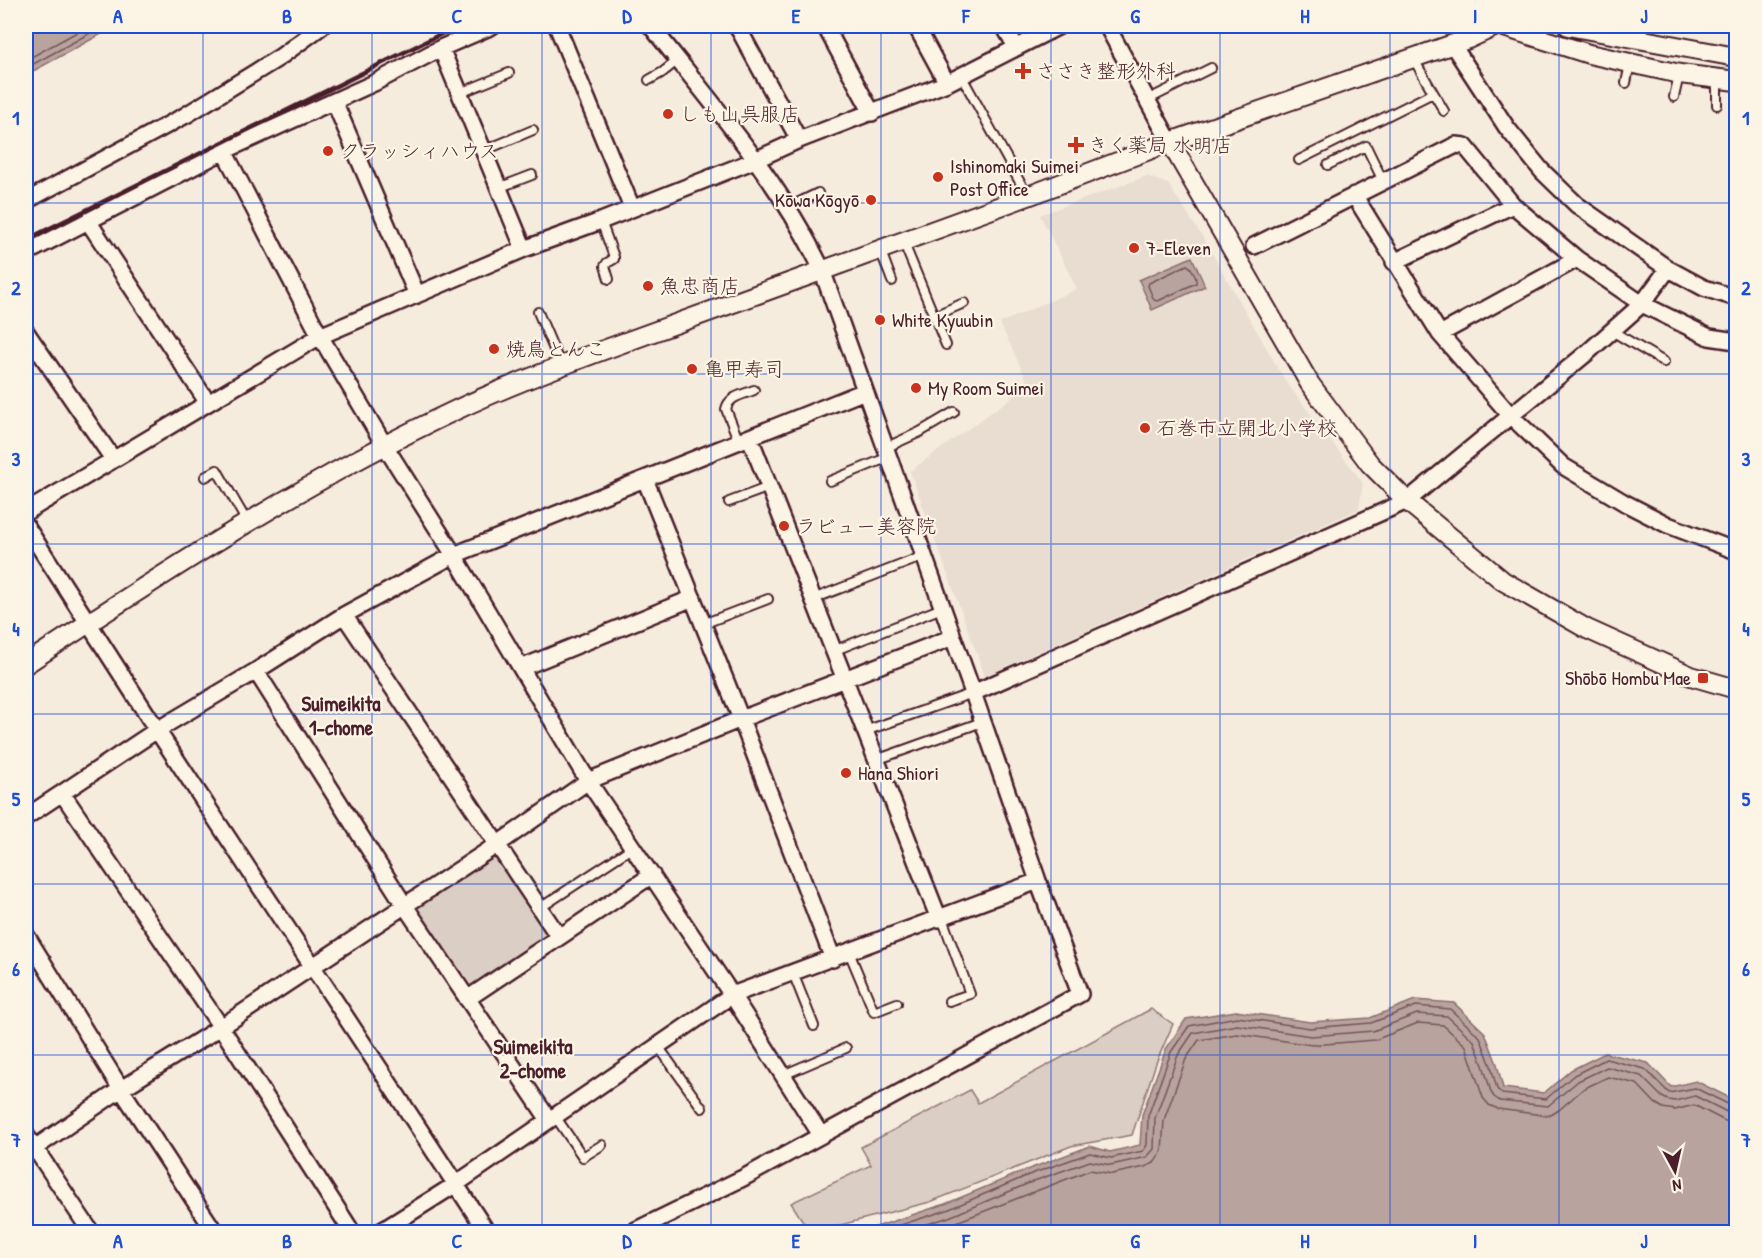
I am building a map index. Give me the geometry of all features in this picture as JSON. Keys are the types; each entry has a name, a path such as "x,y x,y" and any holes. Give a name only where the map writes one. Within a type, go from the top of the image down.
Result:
{"street":[{"path":"26,201 186,114 280,57 322,26"},
{"path":"26,252 225,151 492,26"},
{"path":"557,26 632,208"},
{"path":"632,1233 743,1178 1080,994 822,270 789,207 651,26"},
{"path":"737,26 799,140"},
{"path":"825,26 872,113"},
{"path":"916,26 947,83"},
{"path":"1004,26 1016,47"},
{"path":"26,512 320,336 524,249 962,77 1059,26"},
{"path":"1107,26 1170,142 1310,384 1370,464 1407,501 1503,581 1587,629 1691,676 1737,689"},
{"path":"26,664 87,623 248,523 386,446 457,410 561,366 1170,142 1468,39 1496,26"},
{"path":"1501,26 1589,54 1680,74 1737,81"},
{"path":"1568,26 1737,57"},
{"path":"1452,44 1507,128 1542,171 1577,205 1668,269 1704,288 1737,298"},
{"path":"441,48 524,249"},
{"path":"334,101 417,295"},
{"path":"1254,246 1456,145 1461,145 1465,146 1513,205 1577,260 1642,303 1709,337 1737,341"},
{"path":"225,151 320,336 454,555 588,781 732,995 821,1135"},
{"path":"1354,195 1440,334 1511,416 1563,466 1625,503 1668,525 1737,552"},
{"path":"1394,262 1513,205"},
{"path":"88,221 208,403"},
{"path":"1440,334 1577,260"},
{"path":"973,693 1407,501 1612,331 1642,303 1668,269"},
{"path":"26,332 113,459"},
{"path":"26,817 157,730 344,615 454,555 865,391"},
{"path":"745,440 769,487 940,918"},
{"path":"645,479 833,958"},
{"path":"26,526 87,623 487,1233"},
{"path":"521,668 693,598"},
{"path":"344,615 559,937"},
{"path":"30,1151 121,1089 221,1027 405,906 588,781 953,637"},
{"path":"256,671 405,906 467,999 552,1118"},
{"path":"62,793 221,1027 352,1233"},
{"path":"467,999 652,875"},
{"path":"380,1233 456,1184 732,995 1038,881"},
{"path":"26,935 121,1089 215,1233"},
{"path":"26,1135 30,1151 91,1233"}],"lane":[{"path":"1413,57 1444,111"},
{"path":"649,80 678,60"},
{"path":"1626,83 1630,63"},
{"path":"1147,100 1211,68"},
{"path":"460,93 508,73"},
{"path":"1674,97 1680,74"},
{"path":"962,77 1028,196"},
{"path":"1717,78 1717,105"},
{"path":"1299,160 1433,93"},
{"path":"483,151 533,130"},
{"path":"1328,165 1366,146 1383,181"},
{"path":"498,188 532,174"},
{"path":"789,207 818,193"},
{"path":"601,220 615,257 605,266 609,279"},
{"path":"903,241 946,345"},
{"path":"880,249 892,281"},
{"path":"934,316 963,303"},
{"path":"538,312 561,366"},
{"path":"1612,331 1664,362"},
{"path":"745,440 726,409 731,399 754,390"},
{"path":"830,481 887,453 954,412"},
{"path":"204,477 217,470 248,523"},
{"path":"729,502 769,487"},
{"path":"813,599 924,556"},
{"path":"703,624 768,599"},
{"path":"833,651 942,608"},
{"path":"865,731 973,693"},
{"path":"876,760 982,722"},
{"path":"540,908 633,847"},
{"path":"940,918 970,994 949,1001"},
{"path":"849,952 874,1012 897,1003"},
{"path":"793,973 814,1026"},
{"path":"658,1046 702,1108"},
{"path":"783,1075 846,1048"},
{"path":"552,1118 583,1157 602,1145"}],"shaded area":[{"name":"石巻市立開北小学校","path":"1147,176 1168,184 1202,236 1286,382 1363,483 1359,509 985,676 910,471 1029,385 1000,323 1077,289 1040,215"},
{"path":"492,858 500,860 551,934 469,993 419,918 417,906"},
{"path":"1151,1009 1173,1024 1156,1063 1132,1135 1071,1146 930,1202 813,1232 810,1232 791,1203 871,1165 861,1147 970,1090 978,1103"}],"water":[{"path":"26,26 116,26 26,75"},
{"path":"1192,257 1205,286 1152,310 1139,280"},
{"path":"1415,1000 1454,1003 1485,1033 1503,1088 1544,1093 1571,1070 1605,1053 1648,1063 1671,1087 1696,1081 1736,1101 1736,1232 861,1232 945,1204 1090,1146 1110,1152 1140,1145 1142,1115 1166,1049 1186,1019 1236,1011 1310,1022 1370,1018"}],"railway":[{"path":"26,240 457,26"}],"place":[{"name":"ささき整形外科","path":"1023,71"},
{"name":"しも山呉服店","path":"668,114"},
{"name":"きく薬局 水明店","path":"1076,145"},
{"name":"クラッシィハウス","path":"328,151"},
{"name":"Ishinomaki Suimei Post Office","path":"938,177"},
{"name":"Kōwa Kōgyō","path":"871,200"},
{"name":"7-Eleven","path":"1134,248"},
{"name":"魚忠商店","path":"648,286"},
{"name":"White Kyuubin","path":"880,320"},
{"name":"焼鳥とんこ","path":"494,349"},
{"name":"亀甲寿司","path":"692,369"},
{"name":"My Room Suimei","path":"916,388"},
{"name":"石巻市立開北小学校","path":"1145,428"},
{"name":"ラビュー美容院","path":"784,526"},
{"name":"Shōbō Hombu Mae","path":"1703,678"},
{"name":"Hana Shiori","path":"846,773"}],"district":[{"name":"Suimeikita 1-chome","path":"341,716"},
{"name":"Suimeikita 2-chome","path":"533,1059"}]}
